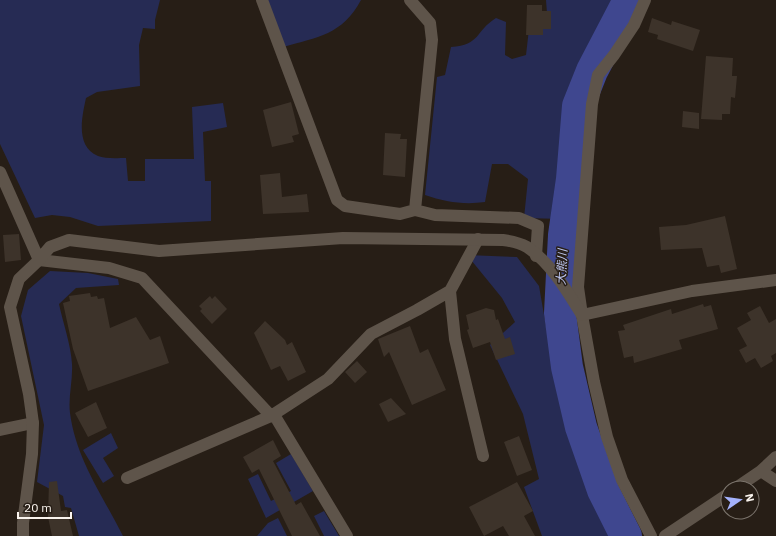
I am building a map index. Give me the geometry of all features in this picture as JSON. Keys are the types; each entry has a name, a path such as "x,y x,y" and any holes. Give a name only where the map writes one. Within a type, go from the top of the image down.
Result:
{"street":[{"path":"262,0 337,200 344,206 400,214 415,210 435,215 519,218 538,226 540,259"},
{"path":"410,0 430,23 432,40 415,210"},
{"path":"645,0 634,26 598,75 592,104 578,288 594,382 607,437 622,480 651,536"},
{"path":"0,172 39,260"},
{"path":"23,536 23,523 32,454 33,423 29,394 10,307 20,279 50,247 69,240 159,251 343,238 503,240 514,242 526,247 540,259 564,286 582,315"},
{"path":"127,478 271,416 328,380 371,334 450,291 478,239"},
{"path":"39,260 109,268 142,278 271,416 276,418 347,536"},
{"path":"582,315 692,291 776,280"},
{"path":"450,291 455,339 483,456"},
{"path":"0,430 33,423"},
{"path":"748,480 761,471 776,457"},
{"path":"761,471 776,481"},
{"path":"665,536 720,499"}],"shaded area":[{"path":"0,0 160,0 155,20 155,29 143,28 139,45 140,86 97,92 86,98 82,122 83,138 91,151 98,156 108,158 126,158 128,181 145,181 145,159 194,159 192,107 223,103 227,127 203,132 205,181 211,181 211,221 98,226 70,217 52,215 35,218 0,144"},
{"path":"266,0 361,0 354,12 337,28 318,37 283,47"},
{"path":"546,0 634,0 595,73 582,107 579,149 568,181 563,219 524,218 528,179 508,164 492,164 485,202 455,202 425,195 437,77 445,75 451,47 461,46 473,40 489,23 496,18 506,22 505,55 512,59 526,55 529,29 548,27"},
{"path":"467,255 517,257 539,286 557,390 612,536 542,536 524,487 539,479 523,414 490,345 515,322 502,298"},
{"path":"50,271 88,273 118,279 119,285 76,288 59,304 69,342 71,357 72,370 70,413 73,430 91,477 123,536 79,536 71,508 65,507 63,496 37,482 44,425 21,316 28,290"},
{"path":"111,433 118,448 103,458 114,476 103,483 83,450"},
{"path":"291,454 313,491 266,518 248,479 258,474 271,501 291,491 276,463"},
{"path":"324,511 339,536 324,536 314,516"},
{"path":"278,518 287,536 257,536 268,523"}],"building":[{"path":"527,5 542,5 542,11 551,11 551,29 543,29 543,35 526,35"},
{"path":"652,18 671,25 672,21 700,30 693,51 657,39 658,35 648,32"},
{"path":"706,56 733,58 732,76 737,76 735,98 731,97 730,114 722,114 722,120 701,119"},
{"path":"291,102 299,134 292,136 294,142 272,147 263,110"},
{"path":"683,111 699,113 699,129 682,127"},
{"path":"385,133 401,134 400,139 407,139 405,177 383,175"},
{"path":"280,173 282,197 307,194 309,212 263,214 260,175"},
{"path":"725,216 737,269 721,273 719,265 707,267 702,248 661,250 659,227 686,225"},
{"path":"19,234 21,260 5,262 3,235"},
{"path":"90,293 91,297 97,296 98,299 104,298 110,328 136,317 150,340 160,336 169,363 88,391 73,349 63,303 70,301 69,296"},
{"path":"210,296 212,299 215,296 227,309 212,324 200,311 202,309 199,306"},
{"path":"703,304 704,307 711,305 718,329 679,340 682,349 634,363 633,356 624,358 618,331 625,330 623,325 671,309 672,314"},
{"path":"760,306 769,323 776,319 776,353 771,356 773,361 761,368 755,358 746,363 739,350 747,346 737,328 751,320 747,313"},
{"path":"486,308 494,310 496,320 498,319 505,339 510,337 515,354 496,360 490,342 473,348 467,330 469,329 466,315"},
{"path":"265,321 285,340 287,345 292,342 306,372 288,381 280,366 271,370 254,333"},
{"path":"410,326 420,353 428,349 446,390 412,405 389,352 384,357 378,339"},
{"path":"357,361 367,372 355,383 345,372"},
{"path":"391,398 406,414 388,422 379,404"},
{"path":"96,402 107,428 88,437 75,413"},
{"path":"519,436 532,470 517,476 504,442"},
{"path":"273,440 281,456 273,461 296,505 301,502 320,536 292,536 259,469 252,473 243,457"},
{"path":"57,481 61,511 67,510 73,536 52,536 48,517 49,482"},
{"path":"517,482 533,511 524,516 535,536 509,536 503,526 484,536 469,507"}],"waterway":[{"name":"大熊川","path":"626,536 603,490 581,427 567,367 560,313 564,235 572,179 578,106 592,71 629,0"}]}
